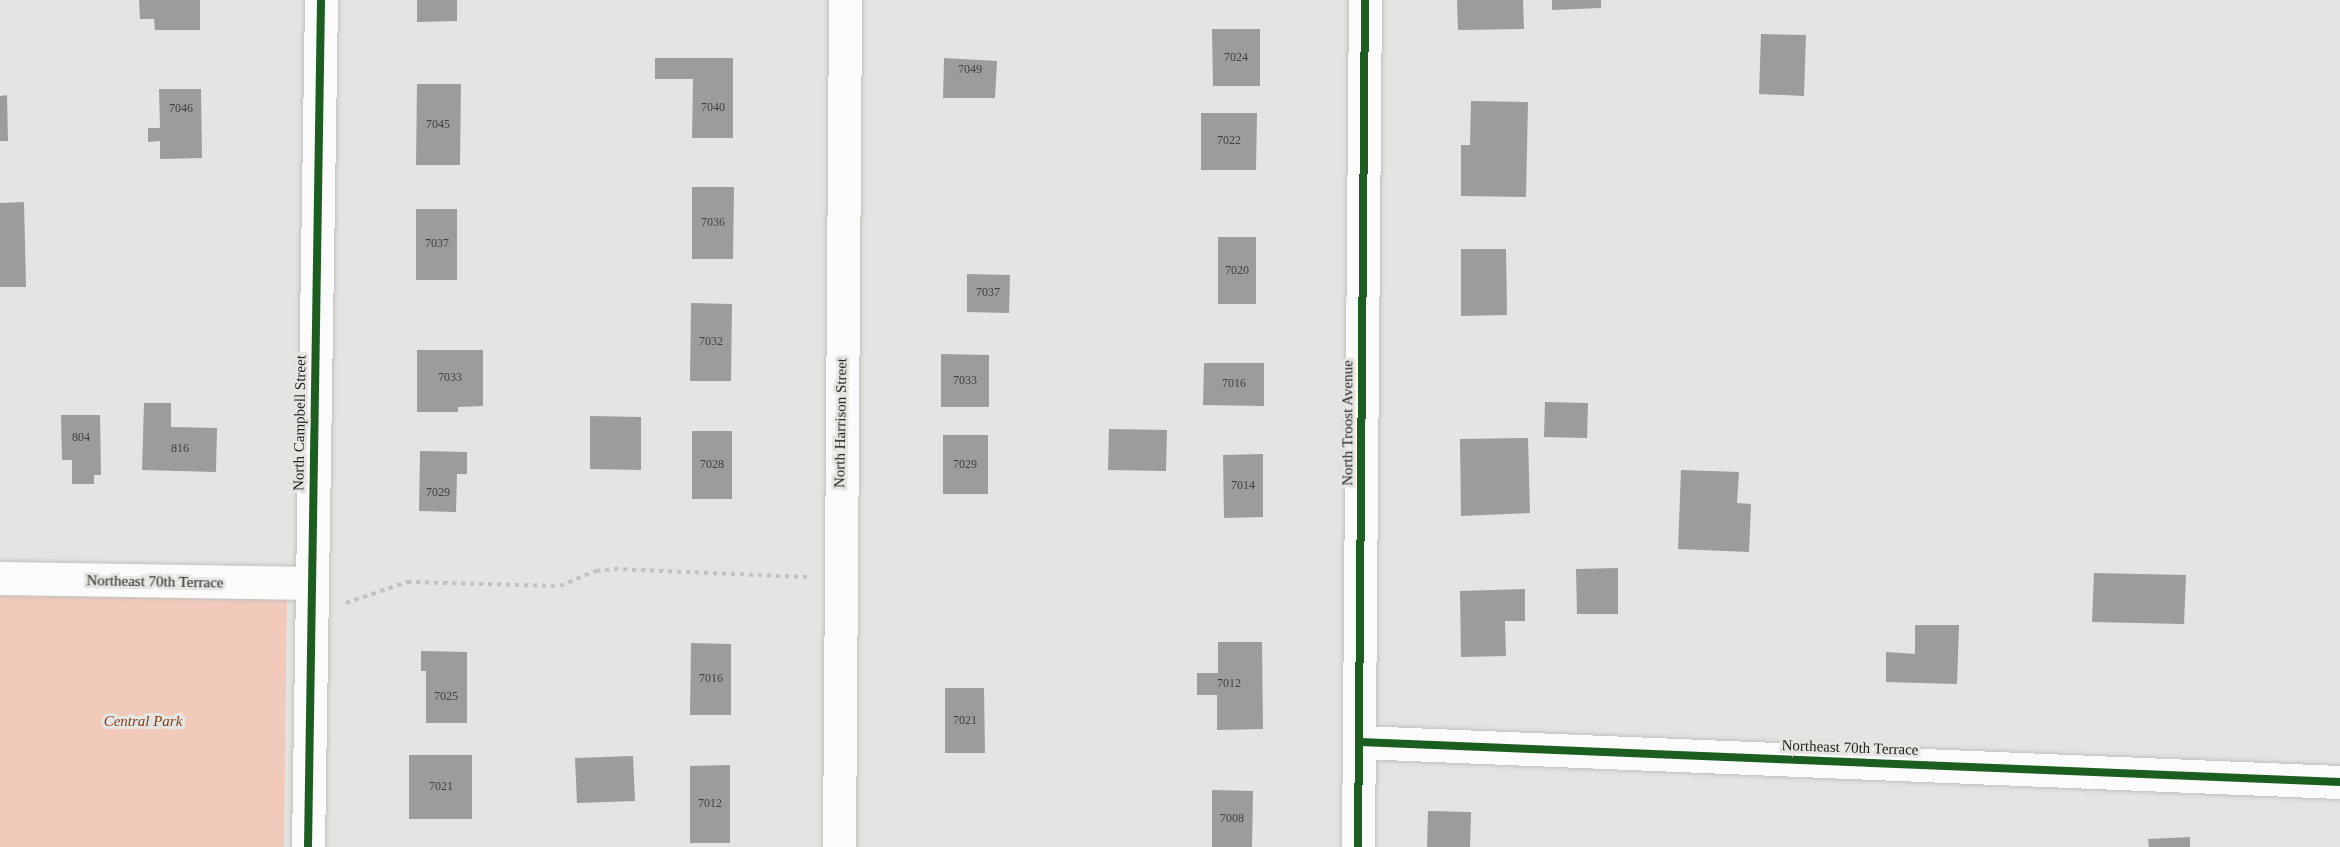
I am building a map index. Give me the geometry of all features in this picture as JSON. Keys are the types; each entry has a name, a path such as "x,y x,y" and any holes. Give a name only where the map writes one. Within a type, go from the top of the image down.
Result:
{"street":[{"name":"North Campbell Street","path":"308,847 310,596 321,0"},
{"name":"North Harrison Street","path":"839,847 839,578 845,0"},
{"name":"North Troost Avenue","path":"1358,847 1365,0"},
{"name":"Northeast 70th Terrace","path":"0,578 310,596"},
{"name":"Northeast 70th Terrace","path":"1359,742 2340,782"}],"path":[{"path":"310,596 339,606 407,582 560,586 596,571 614,569 839,578"}],"green space":[{"name":"Central Park","path":"0,596 287,598 284,847 0,847"}],"building":[{"path":"139,0 200,0 200,30 155,30 154,19 140,19"},
{"path":"417,0 457,0 457,21 417,22"},
{"path":"1457,0 1523,0 1524,29 1458,30"},
{"path":"1552,0 1601,0 1601,8 1552,10"},
{"path":"1212,29 1260,29 1260,86 1213,86"},
{"path":"1761,34 1806,35 1804,96 1759,94"},
{"path":"655,58 733,58 733,138 692,138 693,79 655,79"},
{"path":"944,58 997,61 995,98 943,98"},
{"path":"417,84 461,84 460,165 416,165"},
{"path":"159,89 201,89 202,158 160,159 160,141 148,142 148,128 160,128"},
{"path":"7,95 8,141 0,141 0,96"},
{"path":"1471,101 1528,102 1526,197 1461,196 1461,145 1470,145"},
{"path":"1201,113 1257,113 1256,170 1201,170"},
{"path":"692,187 734,187 733,259 692,259"},
{"path":"24,202 26,287 0,287 0,203"},
{"path":"416,209 457,209 457,280 416,280"},
{"path":"1218,237 1256,237 1256,304 1218,304"},
{"path":"1461,249 1506,249 1507,315 1461,316"},
{"path":"967,274 1010,275 1009,313 967,312"},
{"path":"691,303 732,304 731,381 690,381"},
{"path":"417,350 483,350 483,406 458,407 458,412 417,412"},
{"path":"941,354 989,355 989,407 941,407"},
{"path":"1204,363 1264,363 1264,406 1203,405"},
{"path":"1545,402 1588,403 1587,438 1544,437"},
{"path":"144,403 171,403 171,427 217,428 216,472 142,470"},
{"path":"61,415 100,415 101,475 94,475 94,484 72,484 72,460 62,460"},
{"path":"590,416 641,417 641,470 590,469"},
{"path":"1109,429 1167,430 1166,471 1108,470"},
{"path":"692,431 732,431 732,499 692,499"},
{"path":"943,435 988,435 988,494 943,494"},
{"path":"1528,438 1530,513 1461,516 1460,439"},
{"path":"420,451 467,452 467,474 457,474 456,512 419,511"},
{"path":"1263,454 1263,517 1224,518 1223,455"},
{"path":"1681,470 1739,472 1737,503 1751,504 1749,552 1678,549"},
{"path":"1618,568 1618,614 1577,614 1576,569"},
{"path":"2094,573 2186,575 2184,624 2092,622"},
{"path":"1525,589 1525,621 1505,621 1506,656 1461,657 1460,591"},
{"path":"1915,625 1959,625 1957,684 1886,682 1886,652 1915,654"},
{"path":"1218,642 1262,642 1263,729 1217,730 1217,695 1197,695 1197,673 1218,673"},
{"path":"691,643 731,644 731,715 690,715"},
{"path":"421,651 467,652 467,723 426,723 426,671 421,671"},
{"path":"945,688 984,688 985,753 945,753"},
{"path":"409,755 472,755 472,819 409,819"},
{"path":"633,756 635,801 577,803 575,758"},
{"path":"730,765 730,843 690,843 690,766"},
{"path":"1212,790 1253,791 1252,847 1212,847"},
{"path":"1428,811 1471,812 1470,847 1427,847"},
{"path":"2190,837 2190,847 2149,847 2148,839"}],"cycle path":[{"path":"308,847 321,0"},
{"path":"1358,847 1365,0"},
{"path":"1360,742 2340,782"}]}
